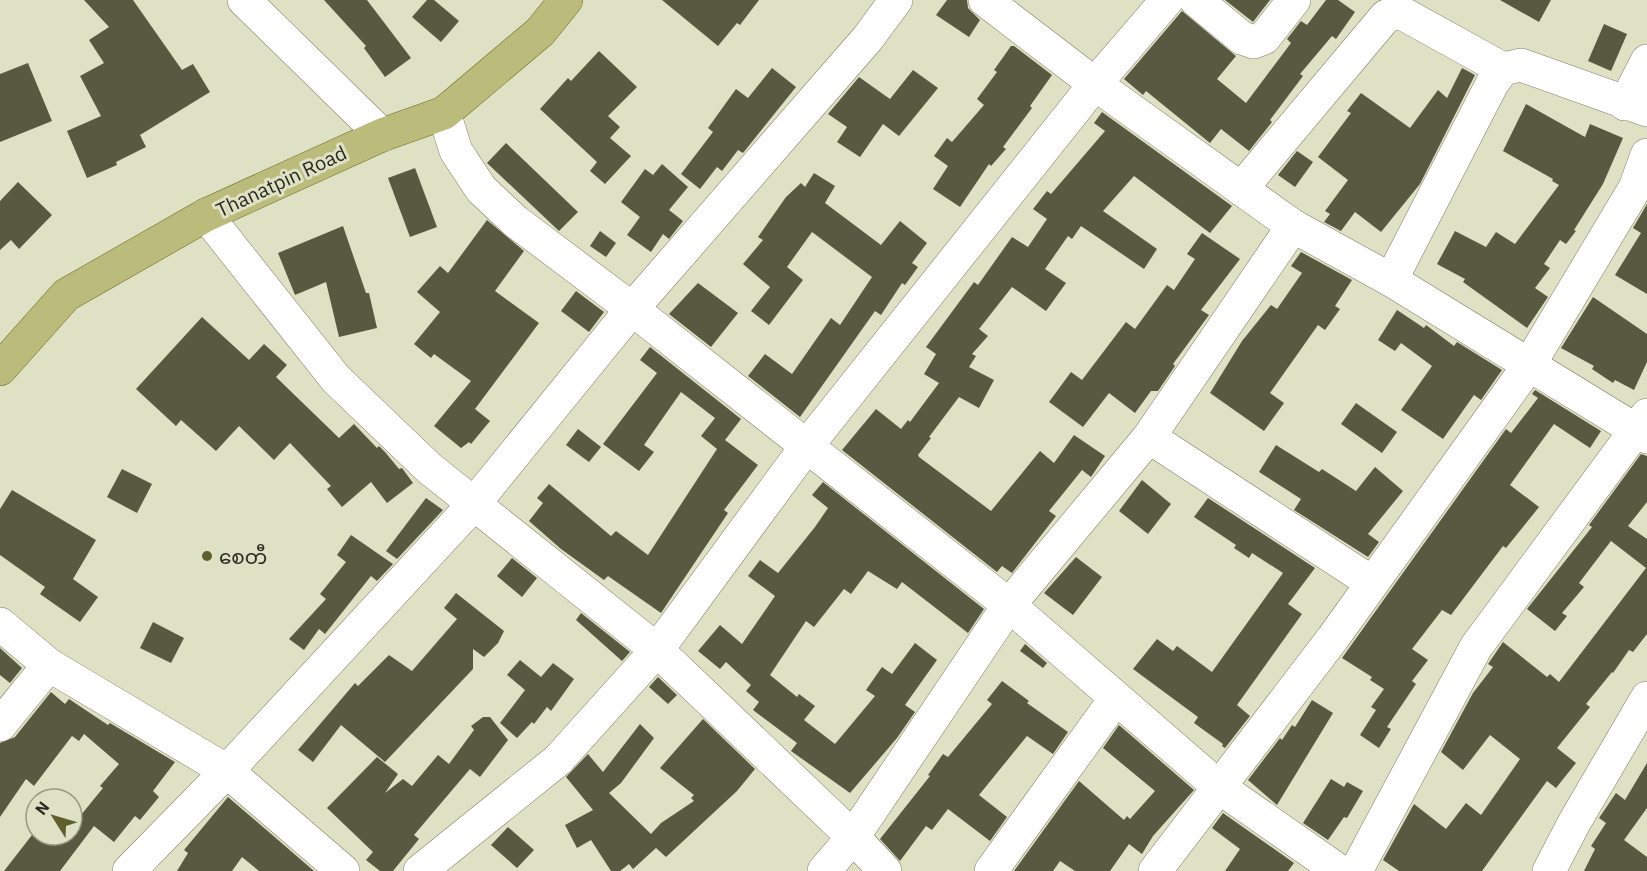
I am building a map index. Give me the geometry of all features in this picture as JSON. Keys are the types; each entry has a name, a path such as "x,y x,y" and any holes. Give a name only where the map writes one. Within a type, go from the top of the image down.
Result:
{"main road":[{"name":"Thanatpin Road","path":"0,369 66,295 206,215 382,135 444,113 540,32 566,0"}],"street":[{"path":"244,0 382,135"},
{"path":"129,871 227,771 473,505 632,309 868,38 896,0"},
{"path":"986,0 1095,84 1293,226 1391,280 1528,365 1644,428 1476,647 1356,871"},
{"path":"420,871 558,760 657,650 806,447 1095,84 1167,0"},
{"path":"1196,0 1242,38 1254,42 1264,38 1294,0"},
{"path":"1241,189 1386,16 1400,12 1503,69"},
{"path":"1391,280 1493,82 1503,69 1521,65 1636,107 1647,61"},
{"path":"444,113 456,151 481,189 515,222 632,309 1009,605 1219,787 1339,871"},
{"path":"1155,871 1333,638 1528,365 1635,188 1647,155"},
{"path":"206,215 336,379 429,468 657,650 853,837 885,871"},
{"path":"824,871 853,837 1009,605 1149,437 1293,226"},
{"path":"1149,437 1371,582"},
{"path":"0,624 49,665 227,771 343,871"},
{"path":"0,725 49,665"},
{"path":"991,871 1116,698"},
{"path":"1549,871 1574,823 1647,698"}],"building":[{"path":"84,0 133,0 182,70 193,64 210,92 140,135 146,147 116,162 117,165 87,178 67,131 101,116 80,76 104,63 89,40 109,27"},
{"path":"324,0 367,0 411,58 385,77 364,48 366,46"},
{"path":"427,0 434,0 459,21 441,42 412,17"},
{"path":"662,0 759,0 740,25 737,23 718,46"},
{"path":"947,0 967,0 968,8 980,20 969,37 936,15"},
{"path":"1225,0 1270,0 1253,22"},
{"path":"1326,0 1338,0 1355,12 1336,39 1332,36 1300,74 1303,76 1249,151 1221,129 1210,143 1146,91 1143,95 1124,79 1182,11 1236,56 1217,79 1246,103 1291,43 1287,39 1301,21 1307,25"},
{"path":"1500,0 1551,0 1539,22"},
{"path":"1604,24 1627,34 1611,71 1588,61"},
{"path":"1011,46 1052,75 1030,106 1032,108 1003,147 1006,149 991,166 989,164 960,207 933,189 948,166 934,156 947,138 952,142 984,105 977,99 997,72 994,70"},
{"path":"599,51 637,87 608,116 620,127 610,138 631,156 605,184 590,171 597,162 540,109 568,78 571,81"},
{"path":"28,63 52,121 0,142 0,74"},
{"path":"772,68 796,87 743,153 738,150 722,171 717,167 700,189 681,174 713,132 708,128 736,89 748,98"},
{"path":"1462,68 1475,75 1420,184 1381,232 1355,212 1341,231 1324,222 1330,214 1325,211 1348,180 1318,157 1351,113 1347,111 1361,93 1410,128 1438,90 1447,98"},
{"path":"913,70 938,88 899,136 883,124 860,157 837,142 847,127 828,114 859,77 890,99"},
{"path":"1526,104 1585,137 1590,124 1623,138 1603,184 1574,230 1576,231 1566,244 1560,240 1544,264 1550,268 1535,288 1548,297 1527,328 1463,282 1465,279 1437,264 1455,231 1486,247 1496,232 1515,244 1559,185 1552,181 1553,179 1503,151"},
{"path":"1102,112 1232,206 1210,233 1134,176 1103,211 1157,249 1144,269 1081,226 1072,239 1068,236 1045,269 1066,283 1046,311 1012,287 979,329 988,336 972,354 976,356 969,367 994,380 979,408 959,397 929,437 931,438 918,455 919,457 991,511 1040,451 1054,463 1074,435 1105,456 1091,477 1082,470 1049,511 1056,516 1012,573 1002,566 997,572 842,450 876,409 901,429 908,420 910,422 939,383 924,374 936,354 926,347 974,282 978,285 1012,237 1028,247 1047,219 1033,209 1047,191 1051,194 1105,131 1094,123"},
{"path":"506,143 578,212 559,231 487,163"},
{"path":"1297,151 1313,162 1295,187 1278,175"},
{"path":"662,164 688,187 669,210 683,221 669,239 663,234 651,252 627,235 640,217 621,202 645,169 653,175"},
{"path":"415,168 437,227 410,237 388,178"},
{"path":"814,173 835,186 825,203 881,245 900,221 927,243 912,263 918,267 905,285 902,283 881,315 875,311 800,417 748,376 765,354 792,374 831,318 840,325 872,277 812,232 787,267 803,280 769,325 751,311 770,287 743,264 763,240 758,237 786,197 801,183 805,187"},
{"path":"18,182 52,215 19,249 11,240 0,250 0,201"},
{"path":"1647,204 1647,294 1615,275 1641,233 1633,228"},
{"path":"487,220 524,251 495,291 539,323 475,409 490,421 471,444 469,442 461,448 434,426 471,381 434,354 431,358 414,344 440,312 417,292 440,266 448,273"},
{"path":"343,226 366,293 369,293 377,328 339,337 326,282 295,295 278,253"},
{"path":"600,231 616,243 606,257 590,246"},
{"path":"1202,233 1240,259 1201,310 1209,315 1173,364 1175,366 1158,391 1151,391 1135,413 1109,393 1083,427 1049,402 1071,372 1082,380 1126,322 1135,329 1167,285 1174,290 1195,259 1187,254"},
{"path":"1301,252 1352,280 1335,306 1340,309 1325,330 1318,325 1270,393 1284,403 1264,431 1210,393 1242,341 1271,305 1277,309 1302,273 1291,266"},
{"path":"698,283 738,313 711,347 669,314"},
{"path":"576,291 604,312 589,332 561,311"},
{"path":"1593,297 1647,334 1647,362 1634,390 1615,380 1613,383 1592,369 1594,366 1561,348"},
{"path":"1397,310 1424,328 1426,325 1454,346 1457,342 1502,370 1481,400 1474,395 1443,439 1401,410 1432,366 1401,343 1395,351 1378,340"},
{"path":"202,317 249,360 264,344 287,365 276,377 339,438 354,424 377,448 379,446 385,452 399,469 402,468 413,483 387,503 371,482 342,507 327,489 331,486 290,443 274,460 239,426 216,451 181,420 176,426 136,389"},
{"path":"650,347 741,419 725,440 758,465 724,510 728,513 661,613 608,576 604,580 561,549 529,521 543,503 537,498 549,484 611,536 616,531 648,555 717,449 701,436 715,418 681,392 644,445 654,452 639,471 603,444 657,373 640,360"},
{"path":"1535,390 1601,431 1590,448 1554,424 1510,485 1539,507 1506,548 1503,546 1451,615 1442,610 1412,649 1428,660 1412,681 1416,684 1387,727 1391,729 1379,748 1360,735 1376,710 1371,707 1384,689 1370,680 1372,677 1342,658 1506,429 1511,433 1538,398 1532,394"},
{"path":"1356,403 1397,432 1382,453 1341,424"},
{"path":"578,429 601,447 589,462 566,445"},
{"path":"1276,445 1319,472 1322,469 1356,491 1375,467 1403,491 1368,534 1379,542 1368,557 1294,510 1301,499 1259,472"},
{"path":"1641,454 1647,456 1647,502 1628,526 1647,539 1647,634 1633,652 1629,650 1613,673 1586,704 1590,707 1557,748 1576,763 1556,788 1547,781 1482,871 1399,871 1383,860 1414,804 1446,829 1466,803 1481,815 1520,759 1490,735 1463,770 1441,752 1473,693 1493,667 1488,664 1503,642 1547,677 1550,674 1559,682 1646,568 1611,541 1579,583 1584,587 1562,613 1567,616 1555,631 1527,609 1592,527 1589,525"},
{"path":"122,469 152,484 137,513 107,497"},
{"path":"1142,480 1171,504 1148,534 1119,511"},
{"path":"823,482 984,609 968,633 902,582 897,589 868,571 851,594 844,589 814,627 806,621 770,675 797,697 799,694 815,706 804,720 835,744 875,696 866,690 882,667 892,674 915,643 937,660 905,705 915,712 897,738 850,793 791,751 797,743 753,710 759,702 746,691 751,685 726,662 720,669 698,651 720,625 742,644 775,596 748,576 760,560 778,573 815,527 828,508 812,495"},
{"path":"12,490 96,540 73,579 98,597 80,622 40,594 45,587 0,555 0,509"},
{"path":"426,498 443,510 397,559 386,551"},
{"path":"1208,498 1315,568 1288,604 1302,614 1237,705 1250,716 1225,748 1223,744 1194,723 1198,717 1133,669 1157,639 1173,651 1177,646 1212,672 1283,573 1252,553 1249,558 1234,548 1236,545 1194,517"},
{"path":"351,535 393,564 377,581 371,576 325,634 319,629 304,650 289,639 326,599 320,594 346,562 337,555"},
{"path":"1076,557 1102,577 1073,615 1044,593"},
{"path":"512,558 537,578 522,597 497,576"},
{"path":"456,593 504,631 498,643 484,657 473,649 473,669 385,762 341,725 313,762 298,750 355,683 358,686 389,655 412,671 457,619 444,608"},
{"path":"581,613 630,652 622,661 576,620"},
{"path":"153,622 184,638 171,663 140,648"},
{"path":"1025,644 1047,663 1043,668 1020,651"},
{"path":"0,648 22,668 10,683 0,675"},
{"path":"520,660 541,677 553,663 574,679 551,711 547,707 534,724 532,722 517,738 500,723 525,690 507,675"},
{"path":"658,677 677,695 668,704 649,687"},
{"path":"1002,681 1029,701 1027,703 1068,732 1053,754 1027,736 979,795 1007,817 990,841 948,809 932,830 926,826 900,861 880,839 930,776 928,775 943,754 948,757 992,704 987,700"},
{"path":"51,692 65,704 69,699 108,725 110,723 175,762 153,791 159,797 140,820 135,816 114,842 94,826 84,839 84,811 103,788 100,786 119,764 84,734 79,741 72,736 34,786 26,779 0,817 0,743 15,737"},
{"path":"1312,700 1333,713 1277,805 1248,780 1280,738 1282,740 1292,725 1295,727"},
{"path":"483,717 490,717 508,740 480,777 470,769 414,835 419,839 393,871 380,871 366,860 373,852 327,808 377,757 398,774 385,793 403,779 412,786 438,755 449,764 474,730 471,726"},
{"path":"703,719 755,769 737,791 666,857 656,848 633,869 629,864 620,871 611,871 591,840 577,848 565,825 593,810 566,777 588,754 603,772 640,724 654,738 621,783 609,793 651,834 661,823 694,801 691,798 694,795 660,768"},
{"path":"1119,725 1194,790 1153,836 1142,854 1129,844 1110,871 1075,871 1060,861 1053,871 1014,871 1079,781 1124,820 1127,816 1130,819 1155,791 1103,748"},
{"path":"1647,763 1647,808 1624,840 1647,857 1647,871 1584,871 1595,849 1591,846 1606,823 1599,818 1616,793 1625,800"},
{"path":"1331,779 1344,787 1347,782 1363,791 1347,818 1344,817 1328,840 1303,823"},
{"path":"228,797 314,871 259,871 242,857 232,871 177,871 188,853 184,850"},
{"path":"1223,813 1294,863 1288,871 1225,871 1240,849 1212,828"},
{"path":"508,827 534,850 517,868 491,845"},
{"path":"24,845 78,847 60,871 4,871"}],"place":[{"name":"စေတီ","path":"207,556"}]}
